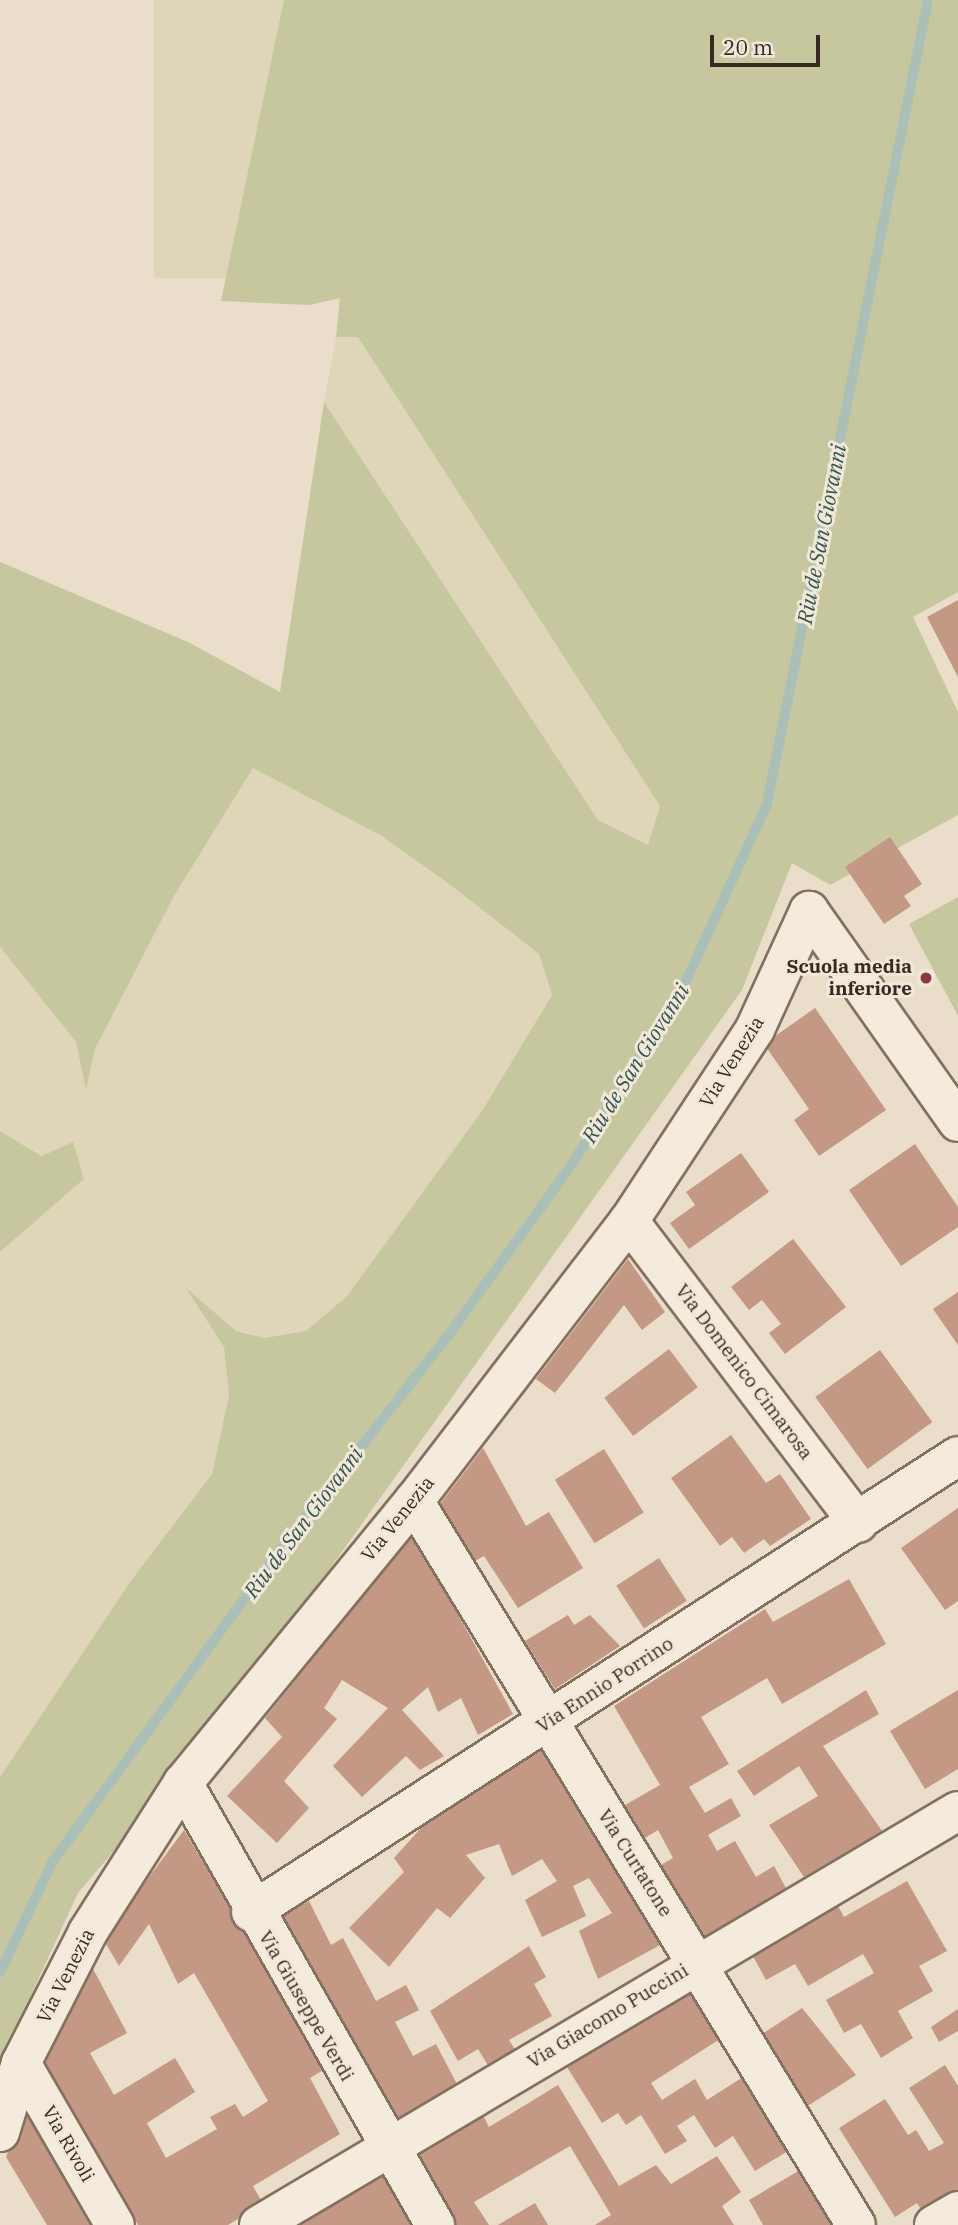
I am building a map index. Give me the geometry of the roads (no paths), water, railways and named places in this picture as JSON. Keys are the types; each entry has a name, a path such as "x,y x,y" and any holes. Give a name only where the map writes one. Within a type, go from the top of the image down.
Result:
{"street":[{"name":"Via Venezia","path":"0,2132 21,2063 88,1932 183,1783 414,1501 629,1221 755,1029 810,911 958,1122"},
{"name":"Via Domenico Cimarosa","path":"629,1221 858,1523"},
{"name":"Via Ennio Porrino","path":"251,1912 858,1523 958,1456"},
{"name":"Via Curtatone","path":"414,1501 856,2225"},
{"name":"Via Giuseppe Verdi","path":"183,1783 251,1912 435,2225"},
{"name":"Via Giacomo Puccini","path":"259,2225 390,2149 696,1963 958,1811"},
{"name":"Via Rivoli","path":"21,2063 115,2225"},
{"path":"934,2225 958,2211"}],"waterway":[{"name":"Riu de San Giovanni","path":"0,1972 53,1861 280,1550 448,1336 574,1161 681,992 767,804 928,0"}],"place":[{"name":"Scuola media inferiore","path":"926,978"}]}
